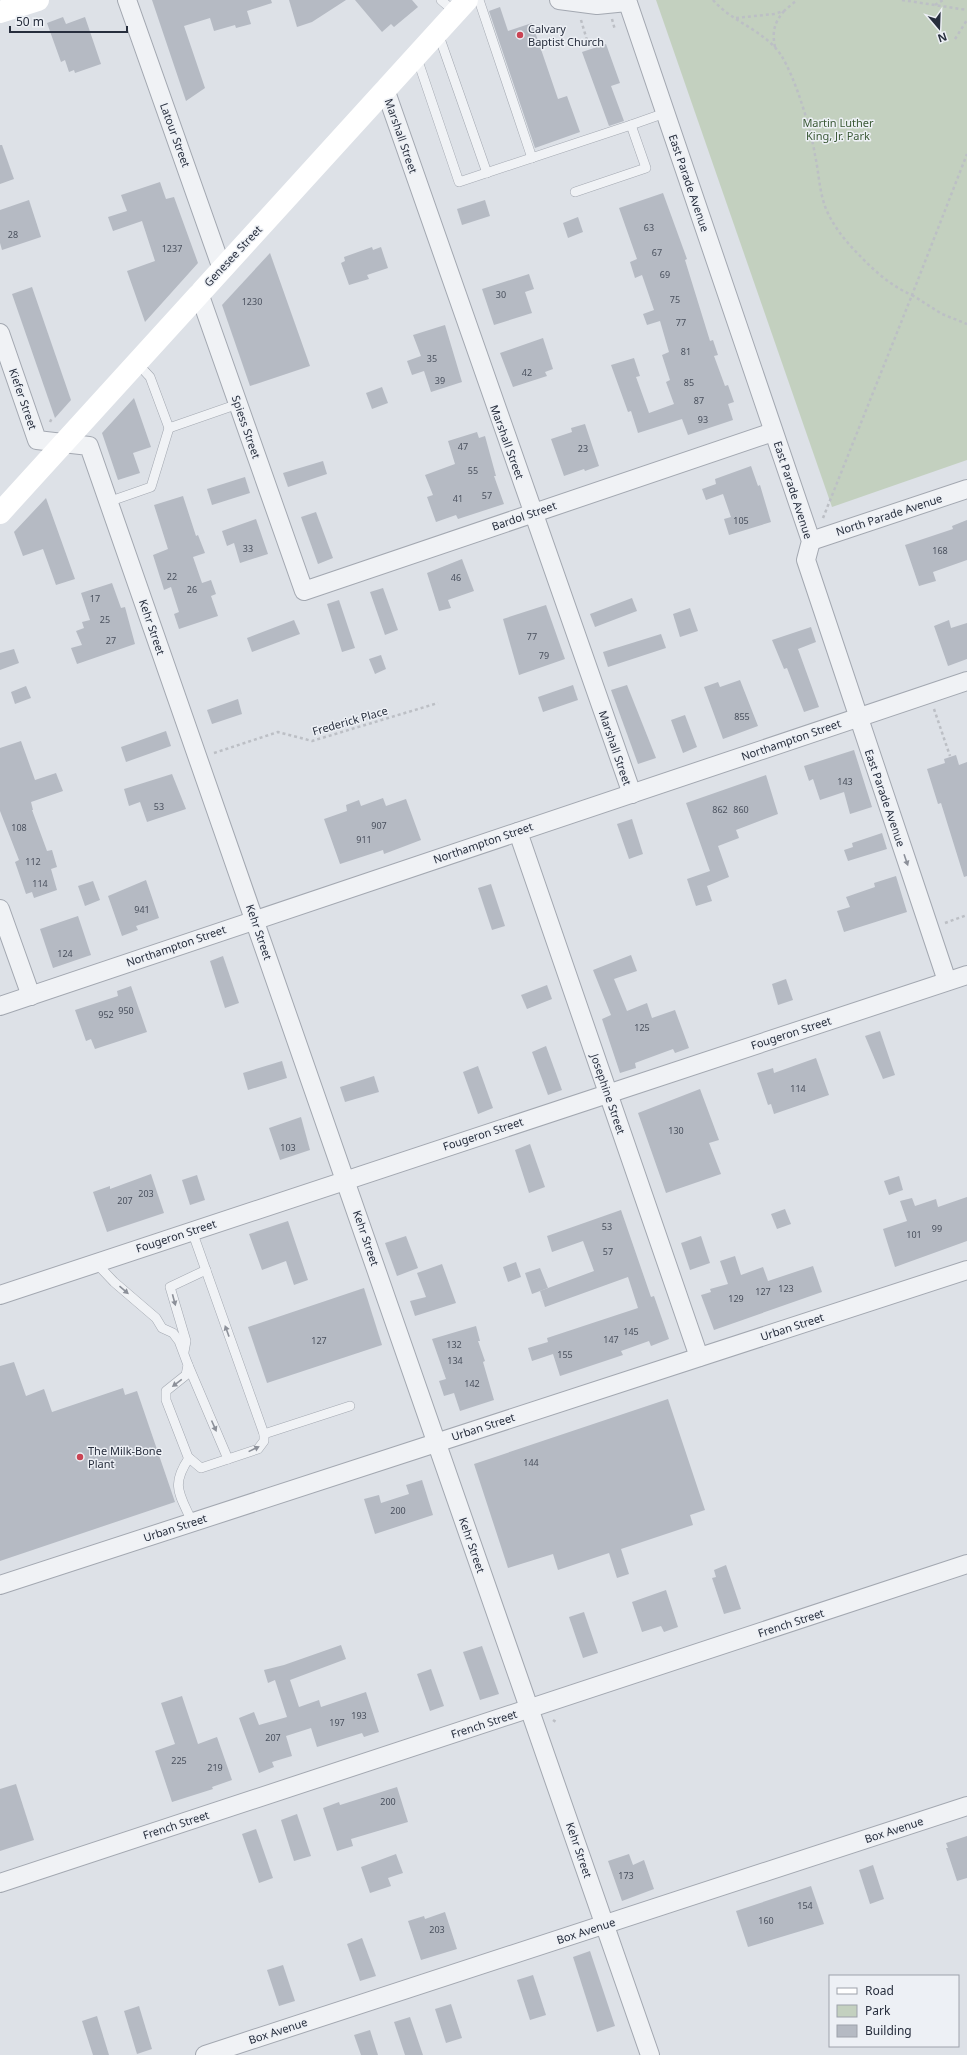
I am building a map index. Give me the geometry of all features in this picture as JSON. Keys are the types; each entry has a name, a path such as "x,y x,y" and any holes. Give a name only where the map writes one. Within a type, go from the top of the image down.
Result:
{"main road":[{"path":"0,12 38,0"},
{"name":"Genesee Street","path":"0,513 385,89 438,33 455,4"}],"street":[{"name":"Latour Street","path":"127,0 222,269"},
{"path":"559,0 597,5 627,1"},
{"name":"East Parade Avenue","path":"627,1 811,541 806,560 947,981"},
{"name":"Marshall Street","path":"385,89 532,513 632,794"},
{"name":"Spiess Street","path":"199,293 294,561"},
{"name":"Kiefer Street","path":"0,333 37,440 64,443"},
{"name":"Bardol Street","path":"294,561 304,591 773,432"},
{"name":"Kehr Street","path":"64,443 89,446 650,2055"},
{"name":"North Parade Avenue","path":"811,541 967,489"},
{"name":"Northampton Street","path":"0,1006 967,681"},
{"name":"Josephine Street","path":"518,832 699,1357"},
{"path":"0,910 31,996"},
{"name":"Fougeron Street","path":"0,1295 967,975"},
{"name":"Urban Street","path":"0,1585 967,1270"},
{"name":"French Street","path":"0,1883 967,1564"},
{"name":"Box Avenue","path":"205,2055 967,1806"}],"lane":[{"path":"479,0 532,158"},
{"path":"438,33 487,173"},
{"path":"416,56 459,182 665,113"},
{"path":"575,192 646,168 632,125"},
{"path":"108,502 151,487 169,428 150,377 137,363"},
{"path":"169,428 238,404"},
{"path":"188,1365 186,1375 166,1391 166,1400 189,1458 201,1468 258,1449 264,1441 264,1434 192,1231"},
{"path":"96,1263 114,1282 156,1318 162,1328 173,1333 179,1341 228,1458"},
{"path":"183,1353 186,1342 170,1287 206,1270"},
{"path":"264,1434 350,1406"},
{"path":"189,1458 177,1479 178,1488 192,1522"}],"path":[{"path":"713,0 730,16 750,27 775,48 781,56 791,76 809,126 819,182 826,208 845,240 874,270 901,291 912,295 942,314 967,324"},
{"path":"775,48 774,28 776,20 797,0"},
{"path":"902,0 967,10"},
{"path":"935,5 943,0"},
{"path":"736,18 774,14 784,11"},
{"path":"581,14 589,47"},
{"path":"611,17 615,30"},
{"path":"955,39 967,20"},
{"path":"823,518 967,154"},
{"path":"50,422 52,418"},
{"name":"Frederick Place","path":"198,759 278,732 282,732 302,740 312,741 438,703"},
{"path":"932,704 950,756"},
{"path":"940,924 967,915"}],"green space":[{"name":"Martin Luther King, Jr. Park","path":"656,0 967,0 967,460 832,507"}],"building":[{"path":"152,0 271,0 272,3 247,11 251,24 236,28 235,25 214,31 210,18 184,26 205,88 186,101"},
{"path":"289,0 346,0 312,22 297,27"},
{"path":"355,0 412,0 418,7 394,27 391,24 382,32"},
{"path":"500,7 508,31 532,23 558,99 567,96 580,132 535,148 489,11"},
{"path":"63,17 66,24 85,17 101,64 75,73 74,70 69,72 65,60 61,62 47,23"},
{"path":"606,44 620,83 611,86 624,121 609,126 582,52"},
{"path":"0,145 2,145 14,179 0,184"},
{"path":"160,182 166,199 174,197 198,263 145,322 127,271 155,261 142,221 113,231 108,217 127,211 121,195"},
{"path":"663,193 687,259 685,260 710,341 713,340 718,355 714,356 725,386 728,385 734,402 728,404 733,420 688,435 682,419 638,433 631,411 628,412 611,365 634,358 640,376 636,377 649,413 674,404 666,382 670,380 662,355 669,352 660,321 647,325 643,314 654,310 642,275 635,278 630,262 637,259 619,208"},
{"path":"29,200 41,237 2,250 0,243 0,210"},
{"path":"485,200 490,216 462,225 457,209"},
{"path":"578,217 583,232 568,238 563,223"},
{"path":"372,247 373,250 381,247 388,268 367,275 369,279 349,285 341,263 345,261 344,257"},
{"path":"270,253 310,366 250,386 222,305"},
{"path":"529,274 534,289 525,292 532,313 494,325 482,289"},
{"path":"32,287 71,400 55,418 12,294"},
{"path":"445,325 462,382 431,392 424,371 412,375 407,361 421,356 413,335"},
{"path":"543,338 553,369 545,372 547,376 513,387 500,353"},
{"path":"382,387 388,403 372,409 366,393"},
{"path":"134,398 151,447 133,453 140,473 118,480 102,433"},
{"path":"585,424 599,466 585,471 584,469 564,476 551,439 572,432 571,428"},
{"path":"477,432 479,438 485,436 496,476 494,476 504,504 458,519 456,515 436,522 427,497 433,495 425,475 455,464 448,441"},
{"path":"323,461 327,474 288,487 283,473"},
{"path":"751,466 758,486 760,485 771,522 729,535 724,519 731,517 723,494 706,500 702,489 716,484 715,479"},
{"path":"245,477 250,493 212,505 207,489"},
{"path":"183,496 196,536 198,535 205,553 193,557 202,583 211,580 216,594 211,596 218,616 179,629 174,614 179,612 171,587 164,590 153,555 168,549 154,505"},
{"path":"46,498 75,579 56,585 43,549 23,556 14,532"},
{"path":"316,512 333,558 318,564 301,517"},
{"path":"256,519 268,554 240,563 234,543 227,546 222,531"},
{"path":"967,520 967,560 933,572 936,581 919,586 905,545 953,529 952,526"},
{"path":"462,559 474,591 448,600 451,608 439,611 427,573"},
{"path":"112,583 121,608 125,607 135,644 77,664 71,648 82,645 76,631 84,628 82,622 90,620 81,593"},
{"path":"383,588 398,630 385,635 370,592"},
{"path":"632,598 637,611 595,627 590,614"},
{"path":"339,600 355,648 342,652 327,604"},
{"path":"546,605 565,659 519,675 503,619"},
{"path":"690,608 698,631 680,637 673,614"},
{"path":"294,620 300,634 252,652 247,638"},
{"path":"949,620 951,628 967,623 967,659 948,666 934,626"},
{"path":"811,627 816,642 798,649 819,707 804,712 787,668 784,669 772,640"},
{"path":"661,634 666,648 608,667 603,652"},
{"path":"14,649 19,663 0,670 0,653"},
{"path":"381,655 386,669 375,674 369,659"},
{"path":"740,680 758,726 723,739 704,687 718,682 720,687"},
{"path":"573,685 578,700 543,712 538,697"},
{"path":"627,685 656,758 638,764 611,690"},
{"path":"26,686 31,698 15,704 11,692"},
{"path":"238,699 242,714 212,724 207,710"},
{"path":"685,715 697,747 683,753 671,720"},
{"path":"166,731 171,746 126,762 121,747"},
{"path":"21,741 35,780 56,773 63,791 31,802 32,810 47,851 52,850 57,867 51,869 57,890 34,898 32,892 26,894 15,862 19,860 0,811 0,748"},
{"path":"854,750 872,807 850,814 844,792 820,800 813,779 809,781 804,766"},
{"path":"956,755 959,765 967,762 967,876 964,877 941,803 938,804 927,769 945,763 944,759"},
{"path":"172,774 186,809 147,822 140,802 129,806 124,789"},
{"path":"766,775 778,814 736,830 739,838 718,846 729,877 707,886 712,901 696,906 687,879 710,871 686,803"},
{"path":"383,798 386,806 406,799 421,840 384,854 383,850 340,864 324,819 347,811 346,805 359,800 361,806"},
{"path":"632,819 643,854 629,859 617,824"},
{"path":"882,833 887,849 848,861 844,850 853,847 852,843"},
{"path":"896,876 907,912 844,932 837,911 850,907 846,897 875,887 874,883"},
{"path":"146,880 159,918 136,926 138,930 122,936 108,896"},
{"path":"93,881 100,900 85,906 78,886"},
{"path":"491,884 505,926 492,930 478,888"},
{"path":"78,916 91,955 53,968 40,929"},
{"path":"631,955 637,971 614,979 627,1011 647,1003 652,1018 675,1010 689,1048 675,1053 673,1049 635,1063 636,1068 620,1073 602,1019 611,1015 593,970"},
{"path":"223,956 239,1003 225,1008 210,961"},
{"path":"786,979 793,1000 778,1005 772,984"},
{"path":"547,985 552,999 527,1009 521,995"},
{"path":"131,986 147,1032 95,1049 91,1039 86,1041 75,1010 118,996 117,991"},
{"path":"880,1031 895,1075 883,1079 865,1036"},
{"path":"546,1046 562,1090 548,1095 532,1052"},
{"path":"816,1058 829,1095 774,1114 771,1104 768,1105 757,1073 773,1068 774,1073"},
{"path":"282,1061 287,1078 248,1090 243,1073"},
{"path":"478,1066 493,1108 478,1114 463,1072"},
{"path":"374,1076 379,1092 345,1102 340,1087"},
{"path":"700,1089 719,1140 709,1143 721,1174 666,1193 638,1113"},
{"path":"301,1117 310,1150 280,1160 269,1128"},
{"path":"530,1144 545,1187 529,1193 515,1150"},
{"path":"151,1174 164,1213 107,1232 93,1192 110,1186 110,1189"},
{"path":"197,1175 205,1200 190,1205 182,1180"},
{"path":"899,1176 903,1190 889,1195 884,1181"},
{"path":"967,1197 967,1241 895,1267 883,1229 907,1221 900,1201 912,1198 915,1206 936,1199 938,1207"},
{"path":"785,1209 791,1224 777,1229 771,1214"},
{"path":"621,1210 651,1297 654,1296 669,1339 651,1346 649,1341 621,1351 623,1355 560,1376 553,1354 532,1361 528,1348 548,1342 547,1338 638,1308 628,1277 545,1307 540,1291 594,1271 583,1241 552,1252 547,1236"},
{"path":"288,1221 308,1280 294,1285 286,1261 262,1270 249,1234"},
{"path":"406,1236 418,1268 397,1276 385,1243"},
{"path":"701,1236 710,1263 690,1270 681,1243"},
{"path":"735,1256 741,1275 763,1267 768,1281 813,1266 822,1292 714,1330 701,1295 711,1292 710,1289 728,1284 720,1261"},
{"path":"516,1262 521,1277 508,1282 503,1267"},
{"path":"442,1264 456,1303 415,1316 410,1301 426,1297 417,1273"},
{"path":"540,1268 548,1288 532,1294 525,1273"},
{"path":"364,1288 382,1345 267,1383 248,1327"},
{"path":"476,1326 480,1341 478,1341 485,1361 483,1362 494,1400 460,1411 454,1393 444,1396 439,1381 446,1379 432,1339"},
{"name":"The Milk-Bone Plant","path":"14,1362 26,1396 44,1389 52,1412 123,1388 125,1395 137,1391 175,1502 0,1561 0,1366"},
{"path":"668,1399 705,1510 690,1515 693,1525 621,1549 629,1574 617,1578 609,1553 558,1570 553,1554 508,1568 474,1464"},
{"path":"422,1480 433,1515 375,1534 364,1499 379,1495 381,1503 409,1494 406,1485"},
{"path":"726,1565 741,1609 724,1614 712,1578 716,1577 714,1570"},
{"path":"666,1590 678,1627 664,1632 661,1626 642,1632 632,1602"},
{"path":"584,1612 598,1653 583,1658 569,1617"},
{"path":"341,1645 346,1659 290,1680 299,1707 319,1700 321,1707 366,1692 379,1732 364,1737 362,1733 317,1747 311,1728 286,1736 292,1756 272,1762 274,1767 259,1773 239,1718 254,1712 259,1725 287,1717 275,1680 268,1683 264,1670 284,1665"},
{"path":"482,1646 499,1694 480,1700 463,1652"},
{"path":"431,1669 444,1706 430,1711 417,1674"},
{"path":"182,1696 198,1744 217,1737 232,1780 212,1787 213,1789 172,1802 155,1751 175,1744 161,1703"},
{"path":"16,1784 34,1840 0,1851 0,1789"},
{"path":"397,1787 408,1822 351,1839 353,1846 337,1851 323,1808 339,1802 340,1805"},
{"path":"297,1814 311,1856 294,1861 281,1820"},
{"path":"256,1829 273,1878 259,1883 242,1834"},
{"path":"967,1836 967,1878 957,1881 946,1848 948,1848 946,1843"},
{"path":"396,1854 403,1873 388,1878 391,1886 370,1893 361,1867"},
{"path":"629,1854 633,1865 644,1860 654,1889 622,1901 608,1861"},
{"path":"873,1865 884,1899 870,1904 859,1870"},
{"path":"811,1886 824,1924 748,1947 736,1911"},
{"path":"445,1912 457,1949 421,1960 408,1921 424,1916 425,1919"},
{"path":"362,1938 376,1976 360,1981 347,1944"},
{"path":"590,1951 615,2026 597,2032 573,1957"},
{"path":"283,1965 295,2001 279,2006 267,1970"},
{"path":"533,1975 546,2015 530,2020 517,1980"},
{"path":"451,2004 462,2038 446,2043 435,2009"},
{"path":"139,2006 152,2049 137,2054 124,2011"},
{"path":"97,2016 109,2055 93,2055 82,2021"},
{"path":"410,2017 423,2055 405,2055 394,2022"},
{"path":"370,2030 378,2055 361,2055 354,2035"}],"place":[{"name":"Calvary Baptist Church","path":"520,35"},
{"name":"The Milk-Bone Plant","path":"80,1457"}]}
